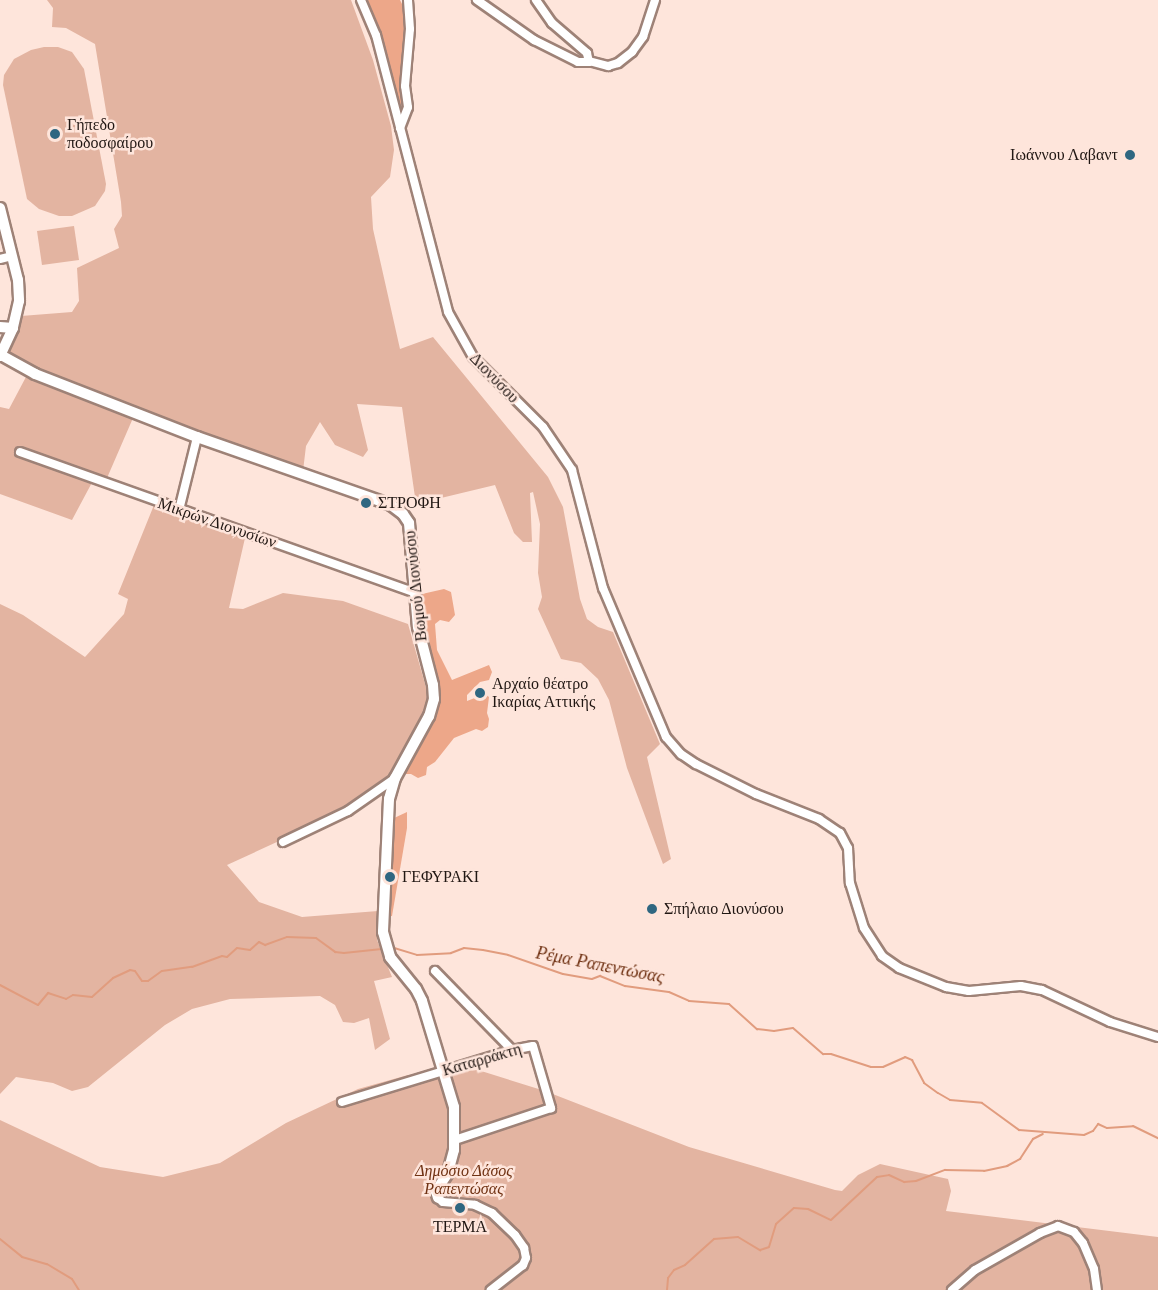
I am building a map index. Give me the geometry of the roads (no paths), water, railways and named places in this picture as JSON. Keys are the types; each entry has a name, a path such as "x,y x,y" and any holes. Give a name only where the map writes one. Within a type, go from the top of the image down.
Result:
{"street":[{"name":"Διονύσου","path":"361,0 376,35 448,312 465,347 543,427 572,470 603,588 666,737 681,754 696,765 756,794 829,824 840,833 848,848 850,883 864,928 882,957 899,969 946,987 969,991 1021,986 1041,990 1110,1022 1158,1037"},
{"path":"400,128 408,107 405,86 410,29 408,0"},
{"path":"477,0 534,40 578,62 584,64 589,61 608,66 618,63 632,52 643,37 655,0"},
{"path":"536,0 552,22 586,53 589,61"},
{"path":"0,208 19,289 18,313 0,356"},
{"path":"0,259 12,256"},
{"path":"0,327 13,328"},
{"name":"Βωμού Διονύσου","path":"0,356 35,374 197,437 395,507 403,514 411,529 414,592 420,639 433,686 434,699 429,716 395,778 387,807 383,938 390,957 418,993 443,1071"},
{"path":"179,510 197,437"},
{"name":"Μικρών Διονυσίων","path":"20,452 414,592"},
{"path":"283,842 348,811 395,778"},
{"path":"435,971 512,1050"},
{"name":"Καταρράκτη","path":"342,1102 512,1050 533,1046 552,1108 455,1140"},
{"path":"443,1071 454,1107 455,1140 448,1173 436,1191 438,1198 443,1202 476,1205 492,1213 515,1235 524,1248 526,1258 523,1265 491,1290"},
{"path":"951,1290 975,1270 1040,1233 1058,1226 1074,1232 1083,1243 1094,1269 1097,1290"}],"waterway":[{"name":"Ρέμα Ραπεντώσας","path":"0,985 38,1005 48,993 66,999 73,995 92,997 113,978 130,970 135,971 142,981 148,981 162,971 192,967 222,956 227,957 237,948 250,950 259,942 265,945 287,937 316,938 335,952 382,949"},
{"name":"Ρέμα Ραπεντώσας","path":"391,947 417,955 451,953 464,948 483,950 508,955 563,974 592,979 600,976 625,986 669,992 689,1001 729,1004 757,1029 774,1031 793,1028 823,1054 831,1054 871,1067 883,1067 905,1057 912,1060 924,1083 938,1093 950,1100 982,1103 1019,1130 1084,1135 1093,1131 1098,1124 1107,1128 1133,1126 1158,1138"},
{"name":"Ρέμα Ραπεντώσας","path":"667,1290 668,1278 674,1270 685,1265 714,1239 738,1237 760,1250 769,1247 776,1224 794,1208 808,1209 831,1220 877,1177 889,1175 904,1182 916,1181 945,1170 984,1171 1007,1166 1020,1159 1033,1139 1043,1134"},
{"name":"Ρέμα Ραπεντώσας","path":"0,1239 22,1257 47,1264 72,1279 79,1290"}],"place":[{"name":"Γήπεδο ποδοσφαίρου","path":"55,134"},
{"name":"Ιωάννου Λαβαντ","path":"1130,155"},
{"name":"ΣΤΡΟΦΗ","path":"366,503"},
{"name":"Αρχαίο θέατρο Ικαρίας Αττικής","path":"480,693"},
{"name":"ΓΕΦΥΡΑΚΙ","path":"390,877"},
{"name":"Σπήλαιο Διονύσου","path":"652,909"},
{"name":"ΤΕΡΜΑ","path":"460,1208"}],"park label":[{"name":"Δημόσιο Δάσος Ραπεντώσας","path":"464,1180"}]}
